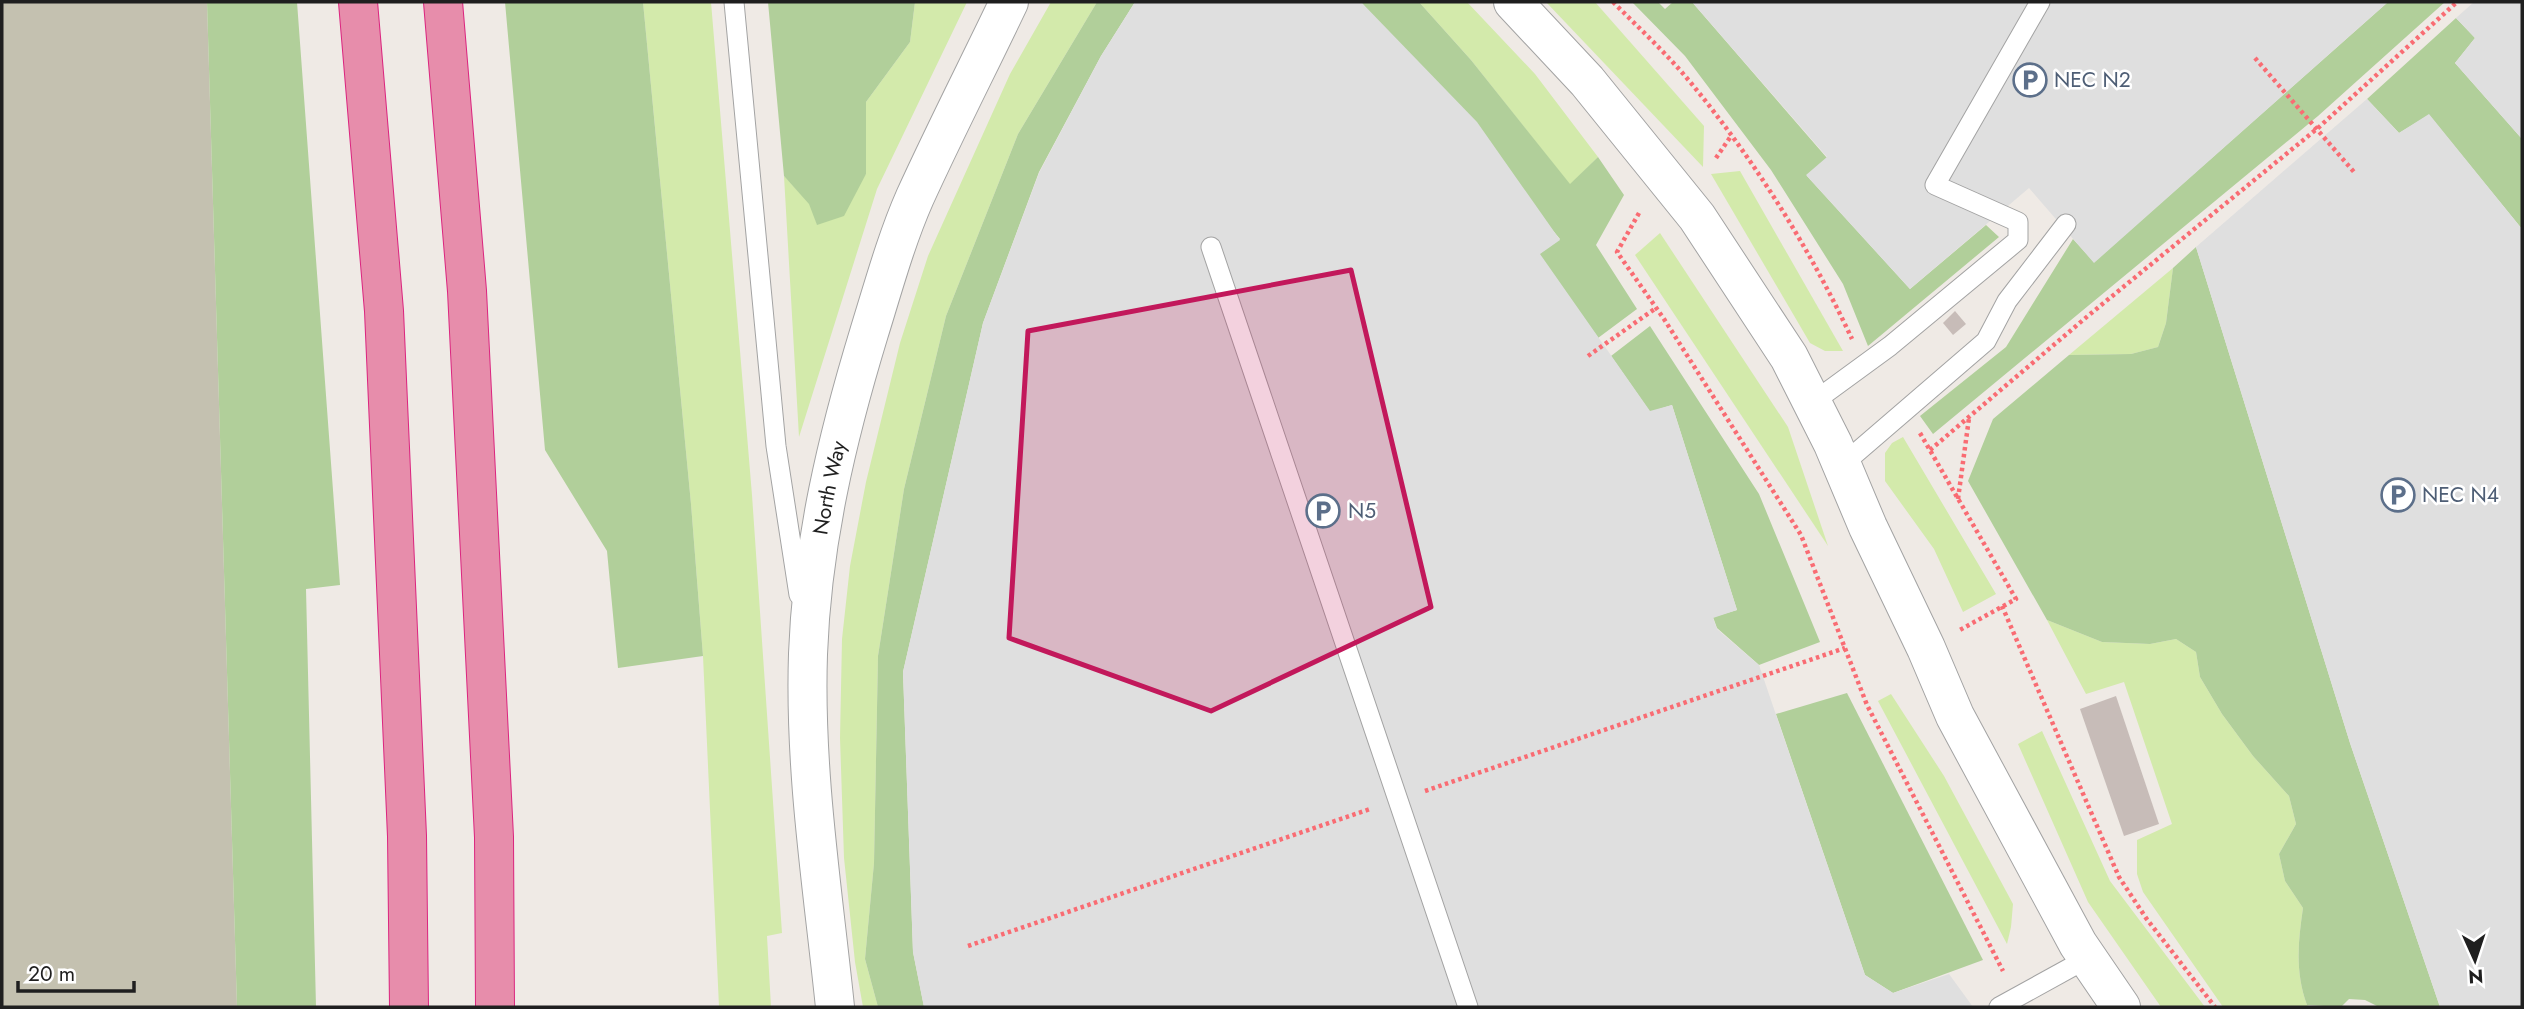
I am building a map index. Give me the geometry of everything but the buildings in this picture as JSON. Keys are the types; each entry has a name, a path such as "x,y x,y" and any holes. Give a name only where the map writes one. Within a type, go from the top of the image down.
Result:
{"highway":[{"path":"358,2 384,311 407,836 409,1007"},
{"path":"443,2 467,291 495,838 495,1007"}],"street":[{"name":"North Way","path":"835,1007 813,820 808,655 813,578 824,503 849,400 914,200 1009,2"},
{"path":"1513,2 1587,81 1697,217 1789,357 1842,465 1955,716 2078,944 2121,1007"}],"lane":[{"path":"734,2 776,446 808,655"},
{"path":"1812,402 1890,346 2018,240 2018,222 1935,186 2040,2"},
{"path":"1842,465 1986,341 2007,301 2066,224"},
{"path":"1211,247 1468,1007"},
{"path":"1998,1007 2088,958"}],"path":[{"path":"1613,2 1689,80 1752,163 1830,291 1864,364"},
{"path":"1930,450 2318,128 2457,2"},
{"path":"2255,58 2354,172"},
{"path":"1716,158 1731,136"},
{"path":"1639,213 1618,252 1801,535 1867,705 2017,997"},
{"path":"1588,356 1656,308"},
{"path":"1906,411 2016,599 1926,648"},
{"path":"1958,499 1969,417"},
{"path":"2002,606 2119,877 2146,918 2215,1007"}],"highlighted area":[{"path":"1351,270 1431,607 1211,711 1009,638 1028,331"}],"shaded area":[{"path":"2,2 207,2 237,1007 2,1007"},
{"name":"N5","path":"1135,2 1361,2 1477,122 1560,240 1540,254 1650,411 1672,405 1737,610 1713,618 1717,629 1759,665 1865,975 1893,993 1949,974 1973,1007 924,1007 913,952 903,672 983,323 1039,173 1101,56"},
{"name":"NEC N2","path":"1692,2 2388,2 2094,263 2029,188 1910,289 1806,175 1827,157"},
{"path":"2474,2 2522,2 2522,139 2455,63 2475,38 2456,18"},
{"name":"NEC N4","path":"2367,99 2399,133 2429,114 2522,229 2522,1007 2440,1007 2350,743 2196,247"}],"green space":[{"path":"207,2 297,2 340,585 306,589 316,1007 237,1007"},
{"path":"505,2 643,2 703,656 618,668 607,551 545,450"},
{"path":"643,2 711,2 752,495 782,933 767,936 771,1007 719,1007 703,656"},
{"path":"768,2 915,2 910,42 866,102 866,174 844,216 817,225 809,204 784,176"},
{"path":"915,2 967,2 877,189 799,437 784,176 810,204 817,224 866,174 866,102 910,42"},
{"path":"1051,2 1097,2 1018,134 946,316 904,489 878,656 874,863 865,959 878,1007 863,1007 855,962 844,858 840,738 842,639 850,566 866,482 900,343 928,256 1010,74"},
{"path":"1097,2 1135,2 1101,56 1039,172 983,323 903,672 913,952 924,1007 878,1007 865,959 874,863 878,656 904,489 946,316 1018,134"},
{"path":"1361,2 1419,2 1471,60 1570,184 1598,157 1624,195 1596,245 1637,309 1598,338 1539,254 1560,239"},
{"path":"1419,2 1467,2 1535,74 1598,157 1570,185 1471,60"},
{"path":"1546,2 1595,2 1704,126 1703,167"},
{"path":"1632,2 1658,2 1665,9 1673,2 1692,2 1827,158 1807,176 1910,289 1986,225 1999,237 1868,346 1843,284 1771,170 1685,56"},
{"path":"2388,2 2445,2 2318,116 1933,434 1920,416 2006,347 2073,239 2094,262"},
{"path":"2456,18 2475,38 2455,63 2522,139 2522,229 2429,115 2399,133 2367,99"},
{"path":"1740,171 1843,351 1825,351 1810,343 1711,174"},
{"path":"1660,233 1788,427 1828,546 1635,255"},
{"path":"2196,247 2350,743 2440,1007 2379,1007 2365,1000 2349,999 2341,1007 2307,1005 2299,957 2303,908 2285,881 2279,854 2296,824 2289,796 2253,756 2222,714 2200,677 2196,652 2176,639 2150,644 2102,642 2047,620 1968,481 1993,419 2069,355 2131,354 2158,347 2166,323 2173,268"},
{"path":"2173,268 2166,323 2158,347 2131,354 2069,355"},
{"path":"1650,326 1759,494 1820,642 1759,665 1717,628 1713,617 1737,610 1672,405 1650,412 1611,356"},
{"path":"1903,437 1996,594 1963,612 1934,549 1885,481 1885,453 1892,443"},
{"path":"2047,620 2102,642 2150,644 2176,639 2196,652 2200,677 2222,714 2253,756 2289,796 2296,824 2279,854 2285,881 2303,908 2299,969 2303,993 2307,1005 2311,1007 2223,1007 2143,892 2137,874 2137,840 2172,824 2124,682 2086,694"},
{"path":"1847,693 1983,960 1893,993 1865,975 1776,714"},
{"path":"1891,694 1944,776 2013,904 2007,944 1878,701"},
{"path":"2042,731 2110,881 2205,1007 2161,1007 2088,902 2018,744"}],"place":[{"name":"NEC N2","path":"2030,80"},
{"name":"NEC N4","path":"2398,495"},
{"name":"N5","path":"1323,511"}]}
